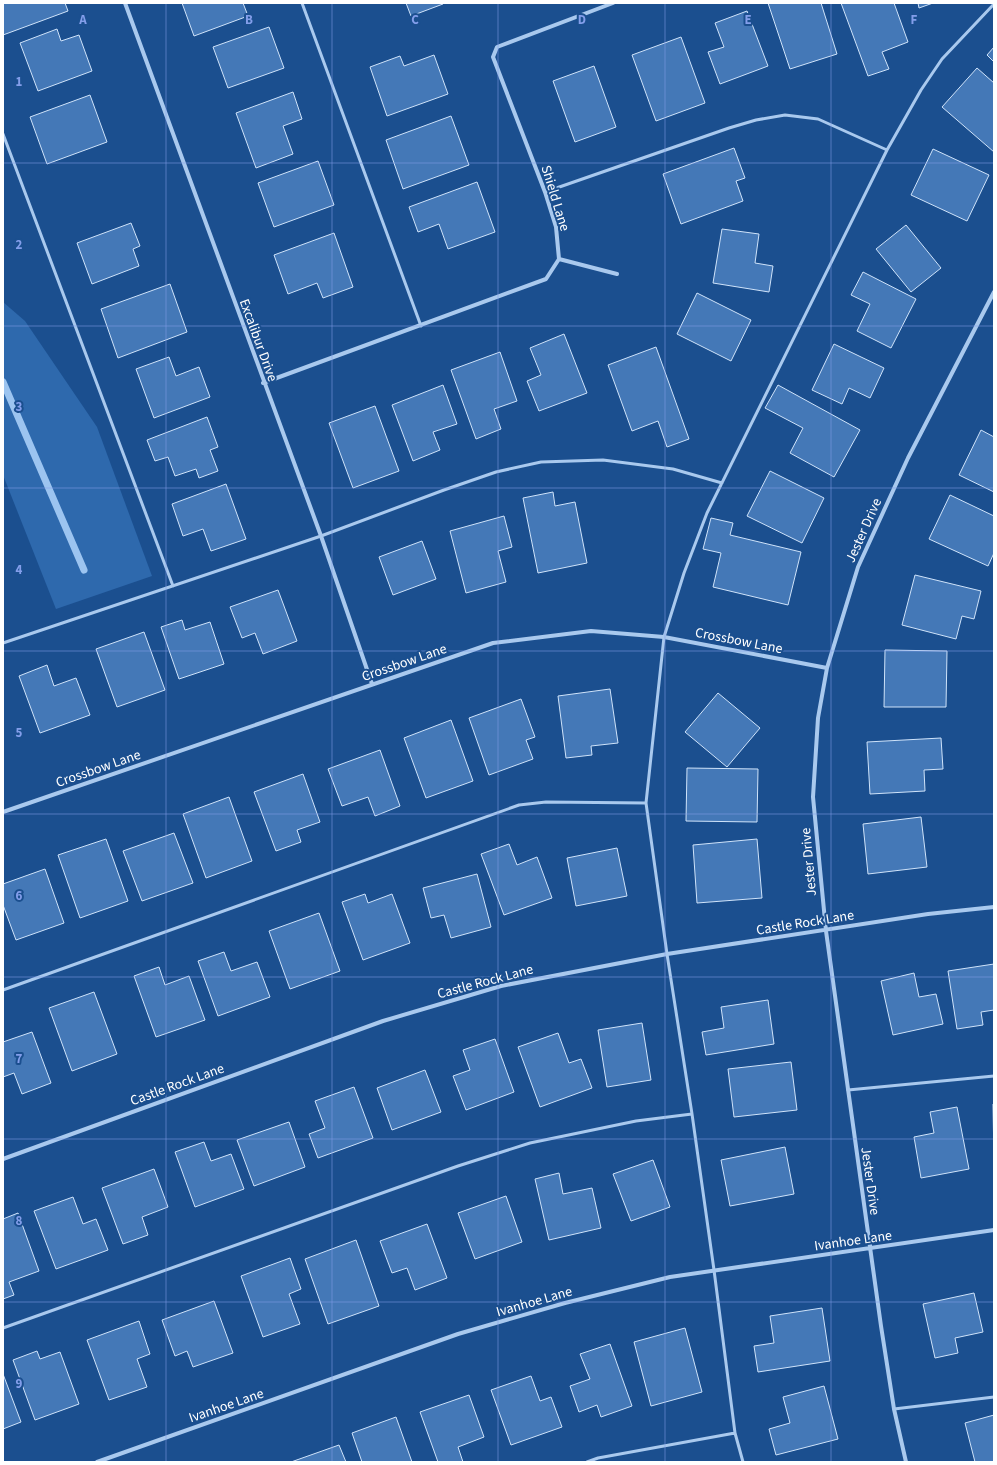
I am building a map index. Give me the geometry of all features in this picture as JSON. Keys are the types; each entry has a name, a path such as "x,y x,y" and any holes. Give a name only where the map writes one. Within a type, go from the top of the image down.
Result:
{"street":[{"name":"Excalibur Drive","path":"125,3 320,536 372,684"},
{"name":"Shield Lane","path":"559,259 556,227 545,192 493,56 497,46 613,3"},
{"path":"263,383 546,279 559,259 618,274"},
{"name":"Jester Drive","path":"906,1462 894,1409 869,1248 826,931 813,797 818,718 827,668 858,567 908,458 994,292"},
{"name":"Crossbow Lane","path":"3,812 493,643 591,631 664,637 827,668"},
{"name":"Castle Rock Lane","path":"3,1159 390,1019 501,986 667,954 826,931 928,914 994,906"},
{"name":"Ivanhoe Lane","path":"97,1462 458,1334 565,1303 670,1277 994,1230"}],"lane":[{"path":"302,3 421,326"},
{"path":"742,1462 734,1432 714,1270 646,803 664,637 684,573 707,513 887,150 920,90 942,59 994,4"},
{"path":"545,192 729,128 756,120 785,115 818,119 887,150"},
{"path":"3,134 173,586"},
{"path":"3,643 320,536 496,472 541,462 611,461 673,469 722,483"},
{"path":"3,990 519,805 546,802 646,803"},
{"path":"848,1090 994,1076"},
{"path":"3,1328 443,1172 530,1143 636,1121 692,1114"},
{"path":"894,1409 994,1397"},
{"path":"587,1462 598,1458 734,1432"}],"shaded area":[{"path":"3,302 25,321 97,427 152,576 56,609 3,475"}],"building":[{"path":"3,3 65,3 68,11 3,35"},
{"path":"182,3 243,3 248,16 194,36"},
{"path":"406,3 442,3 443,4 411,16"},
{"path":"768,3 821,3 837,54 790,69"},
{"path":"841,3 894,3 908,42 882,52 889,69 868,76"},
{"path":"918,3 933,3 919,8"},
{"path":"747,11 768,66 720,84 708,52 724,47 715,23"},
{"path":"269,27 284,68 228,88 213,47"},
{"path":"57,29 61,41 79,35 92,71 38,91 20,43"},
{"path":"681,37 705,103 656,121 632,55"},
{"path":"994,47 994,62 987,55"},
{"path":"434,55 448,94 387,116 370,67 400,56 404,66"},
{"path":"594,66 616,127 575,142 553,81"},
{"path":"977,68 994,83 994,152 942,107"},
{"path":"293,92 302,119 283,126 293,154 256,168 236,113"},
{"path":"90,95 107,142 47,164 30,117"},
{"path":"451,116 469,165 403,189 386,140"},
{"path":"734,148 745,178 736,181 743,201 681,224 663,174"},
{"path":"933,149 989,175 967,221 911,195"},
{"path":"318,161 334,205 274,227 258,183"},
{"path":"477,182 495,232 448,249 439,224 418,232 409,207"},
{"path":"131,223 140,246 133,249 139,266 92,284 77,243"},
{"path":"906,225 941,268 911,292 876,249"},
{"path":"722,229 759,234 755,263 773,266 769,292 713,283"},
{"path":"334,233 353,287 323,298 317,283 288,294 274,255"},
{"path":"863,272 916,299 891,348 857,331 870,304 851,295"},
{"path":"170,284 187,332 118,358 101,309"},
{"path":"697,293 751,320 731,361 677,334"},
{"path":"564,334 587,393 539,411 527,381 541,375 530,348"},
{"path":"834,344 884,368 870,398 849,388 842,404 812,390"},
{"path":"656,347 689,439 667,447 658,421 632,431 608,365"},
{"path":"500,352 517,401 494,409 501,429 476,439 451,370"},
{"path":"169,357 176,376 199,367 210,397 154,418 136,369"},
{"path":"443,385 457,424 433,432 440,450 413,461 392,405"},
{"path":"778,385 860,430 834,477 790,453 803,428 765,408"},
{"path":"375,406 399,471 353,488 329,423"},
{"path":"207,417 218,447 210,450 218,471 199,478 196,469 175,476 168,457 155,461 147,440"},
{"path":"981,430 994,437 994,492 959,475"},
{"path":"770,471 824,498 802,543 747,516"},
{"path":"226,484 246,539 211,551 203,529 183,536 172,504"},
{"path":"553,492 555,506 575,502 587,563 538,573 523,498"},
{"path":"950,495 994,516 994,553 988,566 929,539"},
{"path":"504,516 512,547 498,551 506,582 466,593 450,531"},
{"path":"711,518 733,523 730,535 801,552 788,605 713,587 721,553 703,549"},
{"path":"422,541 436,579 393,595 379,557"},
{"path":"915,575 981,591 974,619 962,616 956,639 902,625"},
{"path":"278,590 297,641 263,654 255,633 242,638 230,607"},
{"path":"182,620 185,630 210,622 224,664 179,679 161,627"},
{"path":"144,632 165,690 117,707 96,649"},
{"path":"885,650 947,651 946,707 884,707"},
{"path":"47,665 54,686 76,678 90,715 40,733 19,676"},
{"path":"610,689 618,743 591,746 592,755 566,758 558,696"},
{"path":"718,693 760,728 727,767 685,732"},
{"path":"521,699 535,737 526,740 533,759 489,775 469,718"},
{"path":"451,720 473,781 426,798 404,738"},
{"path":"941,738 943,769 924,770 925,791 870,794 867,742"},
{"path":"380,750 400,806 375,816 368,797 342,806 328,769"},
{"path":"687,768 758,769 757,822 686,821"},
{"path":"303,774 320,822 297,830 301,842 276,851 254,792"},
{"path":"229,797 252,861 206,878 183,814"},
{"path":"921,817 927,867 868,874 863,824"},
{"path":"174,833 193,883 142,901 123,851"},
{"path":"106,839 128,901 80,918 58,855"},
{"path":"757,839 762,898 697,903 693,845"},
{"path":"509,844 517,865 537,857 552,898 504,915 481,854"},
{"path":"617,848 627,896 576,906 567,858"},
{"path":"45,869 64,923 16,940 3,905 3,884"},
{"path":"477,874 491,927 451,938 444,915 431,918 423,888"},
{"path":"365,894 368,903 392,894 410,943 363,960 342,902"},
{"path":"319,913 340,971 290,989 269,931"},
{"path":"224,952 231,971 257,962 270,997 218,1016 198,961"},
{"path":"994,964 994,1010 981,1012 983,1025 957,1029 948,971"},
{"path":"159,967 165,985 189,976 205,1020 156,1037 134,976"},
{"path":"914,973 919,997 936,994 943,1024 893,1035 881,981"},
{"path":"94,992 117,1054 72,1071 49,1008"},
{"path":"768,1000 774,1044 706,1055 702,1032 724,1028 721,1007"},
{"path":"642,1023 651,1080 607,1087 598,1030"},
{"path":"32,1032 51,1083 22,1094 14,1073 3,1077 3,1042"},
{"path":"558,1033 569,1063 581,1059 592,1088 540,1107 518,1047"},
{"path":"495,1039 514,1092 466,1110 453,1076 470,1070 463,1050"},
{"path":"791,1062 797,1110 734,1117 728,1069"},
{"path":"425,1070 441,1112 392,1130 377,1088"},
{"path":"354,1087 373,1138 318,1158 309,1134 325,1128 315,1101"},
{"path":"993,1104 994,1104 994,1163"},
{"path":"957,1107 969,1169 921,1178 914,1137 934,1133 930,1112"},
{"path":"289,1122 305,1167 254,1186 237,1140"},
{"path":"204,1142 211,1161 231,1154 244,1189 195,1207 175,1152"},
{"path":"785,1147 794,1194 730,1206 721,1160"},
{"path":"653,1160 670,1207 631,1221 613,1174"},
{"path":"154,1169 168,1207 142,1217 148,1235 123,1244 102,1188"},
{"path":"559,1173 563,1194 592,1188 601,1228 549,1240 535,1179"},
{"path":"506,1196 522,1242 475,1259 458,1213"},
{"path":"73,1197 83,1224 96,1219 108,1250 56,1269 34,1211"},
{"path":"18,1213 39,1271 9,1282 14,1295 3,1299 3,1219"},
{"path":"427,1224 447,1278 415,1290 407,1268 392,1273 380,1241"},
{"path":"356,1240 379,1306 328,1324 305,1259"},
{"path":"290,1258 301,1289 289,1294 300,1324 263,1337 241,1276"},
{"path":"974,1293 983,1332 955,1338 958,1353 935,1358 923,1304"},
{"path":"214,1301 233,1353 193,1367 187,1351 175,1356 162,1320"},
{"path":"822,1308 830,1361 758,1372 754,1346 774,1343 770,1316"},
{"path":"139,1321 150,1354 137,1359 147,1387 109,1400 87,1340"},
{"path":"685,1328 702,1392 651,1406 634,1342"},
{"path":"610,1344 632,1406 601,1417 597,1405 579,1412 570,1386 590,1379 580,1354"},
{"path":"37,1351 40,1359 60,1352 79,1404 35,1420 13,1360"},
{"path":"3,1374 21,1422 3,1429"},
{"path":"531,1376 540,1401 551,1397 562,1427 511,1445 491,1390"},
{"path":"824,1386 838,1439 776,1455 769,1429 790,1423 783,1397"},
{"path":"469,1395 484,1437 458,1447 463,1462 438,1462 420,1412"},
{"path":"994,1415 994,1462 975,1462 965,1423"},
{"path":"396,1417 412,1462 362,1462 352,1433"},
{"path":"339,1445 346,1462 291,1462"}],"waterway":[{"path":"3,382 84,570"}]}
